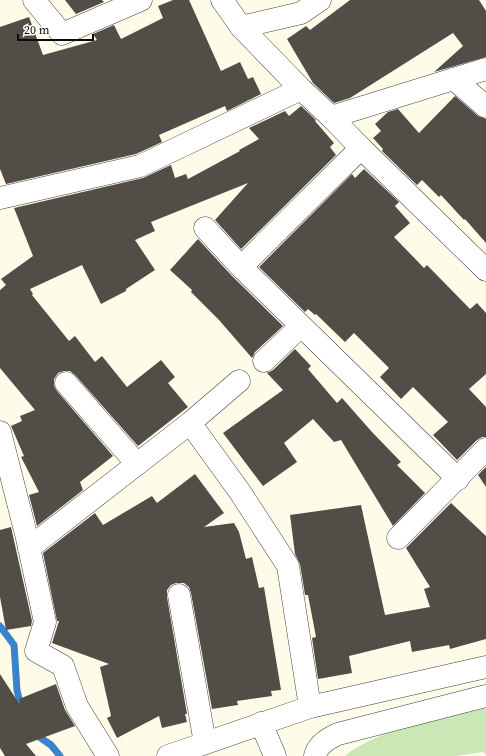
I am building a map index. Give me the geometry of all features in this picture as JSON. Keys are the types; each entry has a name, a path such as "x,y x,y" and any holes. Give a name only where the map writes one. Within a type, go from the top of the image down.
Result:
{"street":[{"path":"34,0 62,34 141,0"},
{"path":"222,0 241,27 301,89 486,270"},
{"path":"241,27 301,13 320,0"},
{"path":"331,117 486,69"},
{"path":"454,79 486,107"},
{"path":"0,198 140,166 301,89"},
{"path":"241,267 361,148"},
{"path":"206,228 241,267 458,479"},
{"path":"264,361 301,326"},
{"path":"29,548 190,422 238,381"},
{"path":"66,383 136,464"},
{"path":"190,422 240,492 288,566 310,707"},
{"path":"0,432 27,538 45,622 36,651 63,666 77,706 108,756"},
{"path":"398,538 486,449"},
{"path":"179,595 205,743"},
{"path":"168,756 310,707 486,667"},
{"path":"315,756 316,752 326,740 338,734 486,696"},
{"path":"261,723 275,756"}],"green space":[{"path":"486,706 486,754 483,752 456,756 345,756 375,738 393,731 432,719"}],"building":[{"path":"65,0 102,0 104,2 76,14"},
{"path":"173,0 189,0 221,71 240,62 248,79 253,77 261,94 227,111 225,106 159,135 162,142 136,154 6,184 0,169 0,27 29,17 43,55 97,40 93,34 114,25 121,39 163,18 158,6"},
{"path":"350,0 479,0 486,11 486,57 434,72 463,46 453,33 350,98 334,103 313,83 287,39 306,26 310,30"},
{"path":"455,96 478,116 486,119 486,243 441,195 439,197 422,180 417,185 382,151 383,149 373,138 381,131 375,124 388,112 398,109 419,133"},
{"path":"301,106 316,120 315,121 334,143 330,147 336,155 241,249 215,220 248,183 151,222 155,231 135,240 155,270 126,289 126,291 101,304 82,265 30,289 33,294 32,295 69,341 75,336 95,362 102,356 127,387 161,360 175,377 168,383 188,407 138,446 75,375 70,371 58,373 54,379 54,386 57,391 113,456 80,482 83,490 37,526 29,495 39,492 21,457 24,456 11,426 22,421 20,416 35,410 0,368 0,290 6,285 1,279 33,256 14,208 143,178 171,165 175,178 186,174 188,179 259,139 249,128 285,111 289,116"},
{"path":"364,169 399,202 395,206 410,223 394,237 424,268 427,265 470,309 477,303 486,313 486,374 469,389 486,407 486,437 482,437 477,440 457,460 433,435 448,422 413,387 401,399 380,377 389,368 354,333 345,342 316,314 315,315 308,309 305,312 259,267 352,174 355,178"},
{"path":"198,239 232,276 283,326 255,352 252,358 219,320 191,292 192,290 170,270"},
{"path":"295,349 311,366 308,369 337,403 342,398 401,462 397,465 425,493 393,526 341,440 334,442 313,419 284,443 297,462 263,486 223,433 283,390 267,373 273,370"},
{"path":"486,467 486,487 478,475"},
{"path":"195,474 224,513 204,527 234,523 239,532 246,559 252,557 259,588 264,587 281,690 271,691 272,696 237,701 238,705 212,709 191,593 189,587 184,583 176,583 171,585 167,590 167,597 187,714 185,714 187,722 162,728 159,716 117,738 107,718 111,716 100,667 109,664 52,643 59,621 57,621 43,553 95,513 103,525 152,496 157,503"},
{"path":"451,503 486,536 486,639 450,649 449,645 412,652 410,641 349,656 352,673 318,679 312,638 316,637 308,595 305,595 300,564 295,554 290,515 361,505 385,615 430,607 424,589 430,587 406,548"},
{"path":"11,527 32,621 31,626 6,630 0,597 0,530"},
{"path":"0,674 20,705 19,699 56,684 65,710 75,726 26,744 36,756 5,756 0,748"}],"waterway":[{"path":"0,626 14,645 17,690 21,707"},
{"path":"35,734 51,745 60,756"}]}
